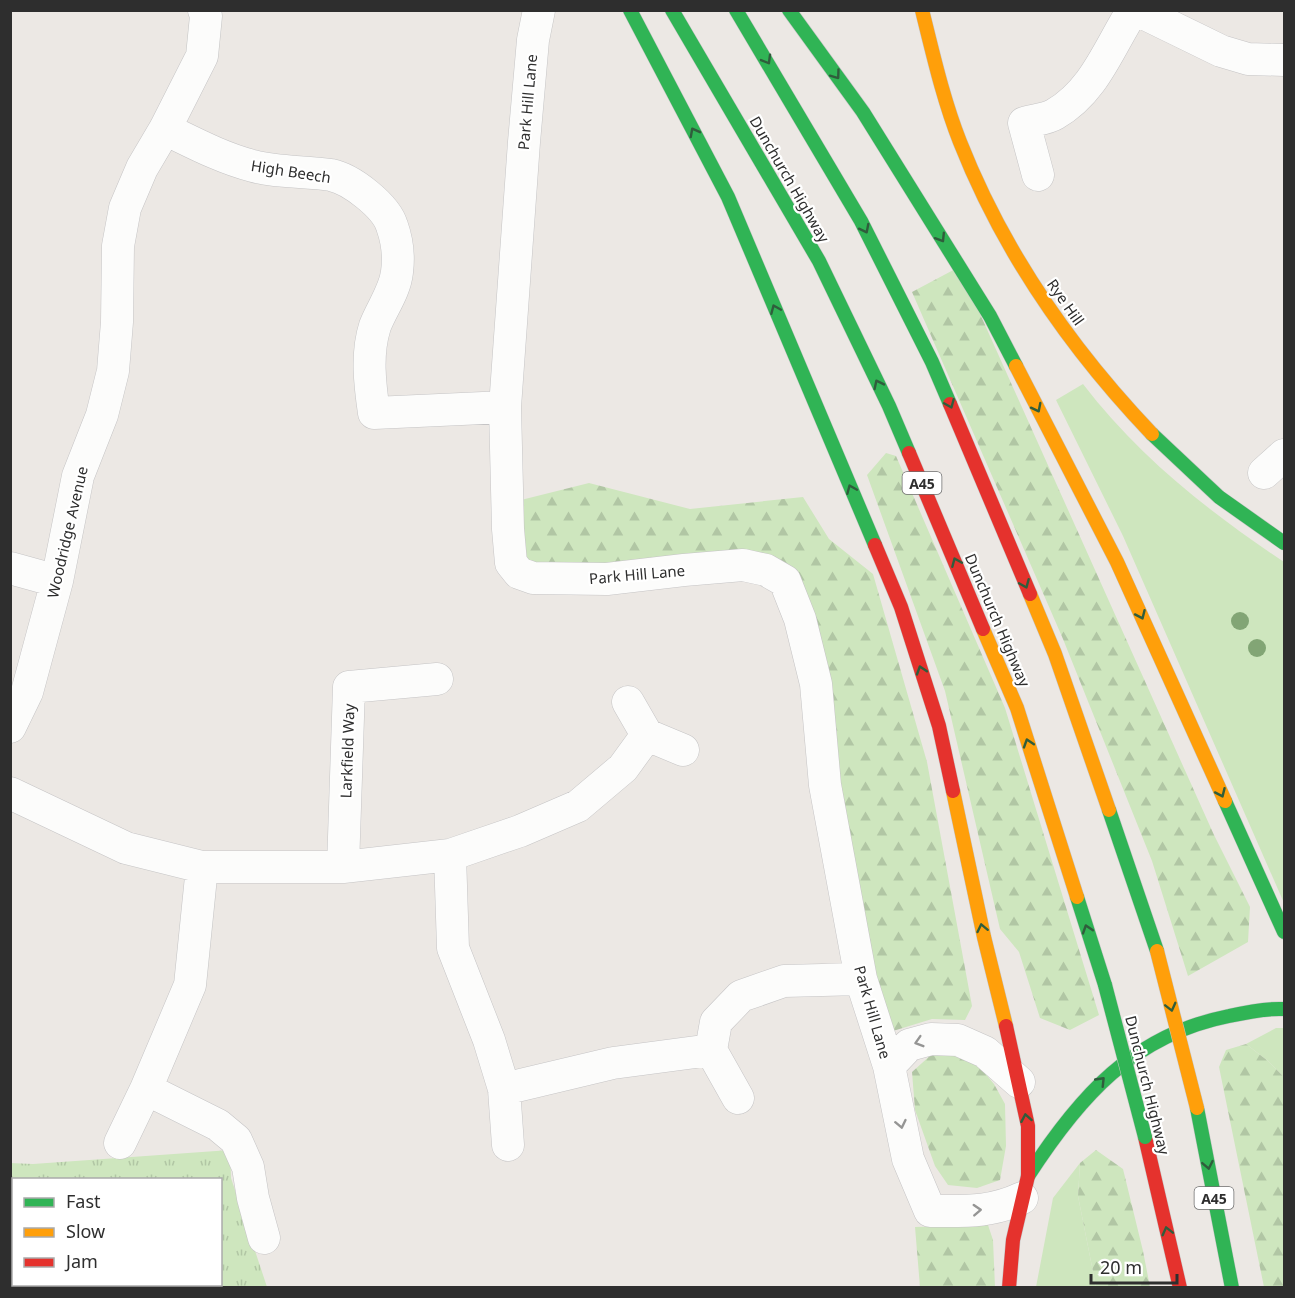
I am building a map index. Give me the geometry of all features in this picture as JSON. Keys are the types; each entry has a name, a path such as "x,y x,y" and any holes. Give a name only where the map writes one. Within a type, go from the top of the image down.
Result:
{"main road":[{"path":"630,10 729,197 901,607 939,726 984,937 1028,1126 1025,1187 1013,1240 1009,1287"},
{"name":"Dunchurch Highway","path":"672,10 819,261 889,406 1017,708 1105,985 1145,1137 1180,1287"},
{"name":"A45","path":"736,10 861,221 932,362 1055,654 1157,951 1197,1108 1232,1287"},
{"path":"789,10 863,112 990,316 1117,562 1284,932"},
{"name":"Rye Hill","path":"922,10 935,62 960,140 983,194 1023,269 1085,359 1151,435 1224,501 1284,543"},
{"path":"1025,1187 1048,1143 1075,1108 1109,1072 1146,1046 1183,1027 1216,1018 1284,1009"}],"street":[{"name":"Woodridge Avenue","path":"10,727 27,692 57,580 78,476 102,415 113,371 117,322 118,246 125,208 142,168 165,129 202,56 206,16 204,10"},
{"name":"Park Hill Lane","path":"538,10 533,40 524,142 505,407 511,563 519,573 533,578 607,579 743,565 766,570 785,581 800,619 816,684 825,785 861,979 889,1066 908,1159 930,1211 983,1211 1005,1206 1025,1187"},
{"path":"1038,175 1024,123 1054,115 1083,94 1104,62 1118,33 1135,10 1221,51 1248,59 1284,60"},
{"name":"High Beech","path":"165,129 228,159 256,167 332,176 352,184 374,201 392,224 398,263 396,281 375,327 370,350 370,390 374,412 505,407"},
{"path":"10,568 57,580"},
{"name":"Larkfield Way","path":"343,867 349,687 437,679"},
{"path":"628,702 647,735 683,750"},
{"path":"10,793 126,848 202,867 343,867 450,855 520,831 578,806 623,768 647,735"},
{"path":"450,855 453,948 489,1040 504,1089 508,1145"},
{"path":"120,1143 147,1089 190,984 202,867"},
{"path":"738,1098 711,1050 716,1022 741,996 784,981 861,979"},
{"name":"Park Hill Lane","path":"889,1066 909,1045 931,1039 958,1040 984,1052 1019,1082"},
{"path":"504,1089 613,1063 711,1050"},
{"path":"147,1089 218,1125 236,1140 248,1167 253,1198 264,1238"}],"green space":[{"path":"959,267 1214,835 1250,907 1248,942 1188,976 1152,861 1063,639 912,292"},
{"path":"1083,384 1104,410 1151,459 1202,503 1284,562 1284,903 1123,536 1056,400"},
{"path":"886,453 896,456 1005,708 1099,1015 1070,1030 1040,1018 1019,952 1000,929 945,691 867,475"},
{"path":"589,483 690,509 803,497 829,539 873,574 927,762 972,1006 965,1020 932,1019 893,1031 850,990 822,856 815,769 785,581 719,573 526,590 521,500"},
{"path":"1276,1028 1284,1028 1284,1077 1246,1044"},
{"path":"1246,1044 1284,1077 1284,1287 1264,1287 1219,1067 1226,1050"},
{"path":"932,1054 957,1054 979,1066 994,1084 1005,1104 1006,1146 1000,1180 977,1188 948,1185 935,1166 915,1110 912,1072"},
{"path":"230,1150 231,1178 267,1287 11,1287 10,1163 33,1164"},
{"path":"1096,1150 1123,1169 1150,1287 1096,1287 1078,1196 1080,1163"},
{"path":"1080,1163 1078,1196 1096,1287 1036,1287 1053,1198"},
{"path":"988,1225 993,1240 995,1287 920,1287 915,1227"}],"traffic: fast":[{"path":"630,10 728,197 875,545"},
{"path":"672,10 819,261 889,406 909,453"},
{"path":"736,10 861,221 932,362 950,404"},
{"path":"789,10 863,112 990,316 1016,366"},
{"path":"1152,434 1219,497 1284,543"},
{"path":"1225,801 1284,932"},
{"path":"1109,810 1157,951"},
{"path":"1077,897 1105,985"},
{"path":"1105,985 1145,1137"},
{"path":"1028,1176 1067,1120 1112,1074 1137,1054 1164,1038 1195,1025 1250,1012 1284,1009"},
{"path":"1197,1108 1232,1288"}],"traffic: slow":[{"path":"922,10 954,126 977,182 997,222 1018,260 1067,333 1122,402 1152,434"},
{"path":"1016,366 1117,562 1225,801"},
{"path":"1030,594 1055,654 1109,810"},
{"path":"983,629 1017,708 1077,897"},
{"path":"953,791 984,937 1006,1026"},
{"path":"1157,951 1197,1108"}],"traffic: jam":[{"path":"950,404 1030,594"},
{"path":"909,453 983,629"},
{"path":"875,545 901,607 939,726 953,791"},
{"path":"1006,1026 1028,1126 1028,1176 1013,1240 1009,1288"},
{"path":"1145,1137 1180,1288"}]}
